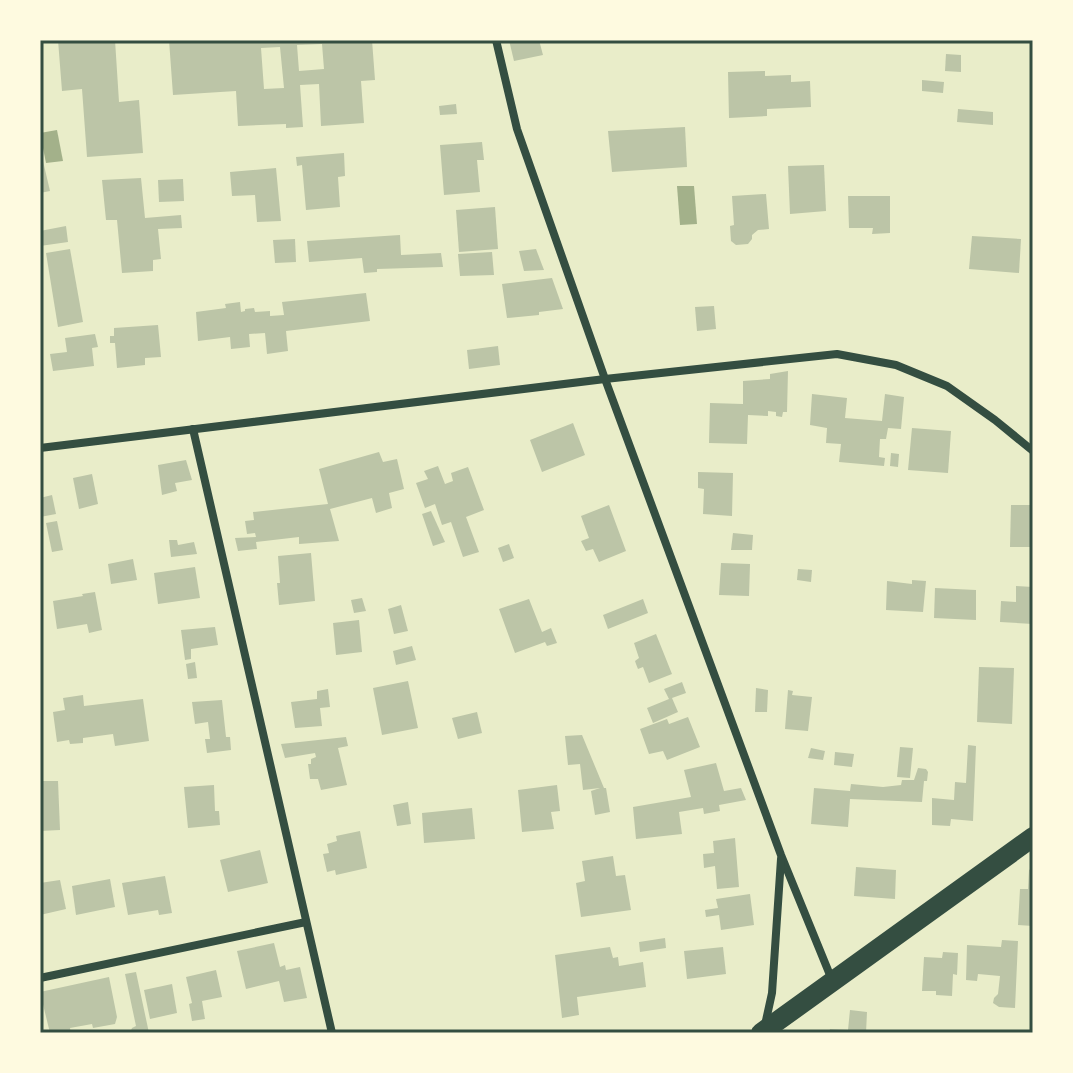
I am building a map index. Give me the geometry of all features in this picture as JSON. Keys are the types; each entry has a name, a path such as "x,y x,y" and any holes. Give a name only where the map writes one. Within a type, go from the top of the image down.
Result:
{"main road":[{"path":"763,1032 1033,837"}],"street":[{"path":"496,40 517,129 605,379 781,855 833,983"},
{"path":"40,448 837,354 896,365 947,386 1033,451"},
{"path":"193,429 332,1033"},
{"path":"763,1032 772,993 781,855"},
{"path":"40,978 306,922"}],"shaded area":[{"path":"57,130 63,161 46,163 40,133"},
{"path":"677,186 694,186 697,224 680,225"}],"building":[{"path":"58,40 115,40 119,102 139,100 143,153 87,157 82,89 62,91"},
{"path":"169,40 372,40 375,80 361,81 364,123 321,126 319,84 300,85 303,127 286,128 286,124 238,126 236,91 173,95","holes":["322,44 324,69 299,71 297,45","280,47 284,88 264,89 261,48"]},
{"path":"509,40 539,40 543,55 514,61"},
{"path":"946,54 961,55 961,72 945,71"},
{"path":"765,71 765,76 791,75 791,82 810,81 811,107 767,109 767,116 729,118 728,72"},
{"path":"922,80 944,82 943,93 922,91"},
{"path":"456,104 457,114 440,115 439,106"},
{"path":"958,109 993,112 993,125 957,122"},
{"path":"685,127 687,167 612,172 608,131"},
{"path":"482,142 484,160 477,160 480,192 444,195 440,145"},
{"path":"344,153 345,176 338,177 340,207 306,210 302,165 297,166 296,157"},
{"path":"43,161 50,191 40,193 40,162"},
{"path":"824,165 826,211 790,214 788,166"},
{"path":"276,168 281,221 257,222 255,195 232,196 230,172"},
{"path":"141,178 145,218 181,215 182,228 158,229 161,259 153,260 153,271 122,273 117,220 106,220 102,180"},
{"path":"183,179 184,201 159,202 158,180"},
{"path":"766,194 769,229 758,230 748,244 736,245 731,241 730,226 734,225 732,196"},
{"path":"848,196 890,196 890,233 872,234 873,228 849,228"},
{"path":"495,207 498,249 459,252 456,210"},
{"path":"66,226 68,242 40,246 40,231"},
{"path":"400,235 401,255 441,253 443,267 377,269 377,272 364,273 362,258 309,262 307,241"},
{"path":"972,236 1021,239 1019,273 969,269"},
{"path":"295,239 296,262 275,263 273,240"},
{"path":"70,249 83,322 58,327 46,253"},
{"path":"536,249 544,270 524,271 519,251"},
{"path":"492,252 494,275 460,276 458,254"},
{"path":"552,278 563,309 507,318 502,284"},
{"path":"366,293 370,321 286,331 288,351 267,354 265,333 249,334 250,347 231,349 230,337 198,341 196,312 226,308 225,304 240,302 241,312 254,308 255,312 270,311 270,316 284,315 282,302"},
{"path":"714,306 716,329 697,331 695,307"},
{"path":"158,325 161,357 145,358 145,365 117,368 115,343 110,343 114,328"},
{"path":"95,334 98,347 92,348 94,366 53,371 50,354 67,352 65,338"},
{"path":"498,346 500,365 469,369 467,350"},
{"path":"788,371 787,412 783,412 782,417 768,411 768,416 748,415 747,444 709,443 710,403 743,404 743,381 770,379 770,374"},
{"path":"812,394 847,398 845,418 882,421 885,394 904,397 901,429 888,428 886,439 880,439 879,457 885,458 884,466 839,462 841,444 826,443 827,428 810,425"},
{"path":"573,423 585,455 542,472 530,440"},
{"path":"912,428 951,431 948,473 908,470"},
{"path":"379,452 383,462 397,459 404,489 389,493 392,508 376,513 372,498 330,509 339,541 299,544 299,537 256,542 257,549 238,551 235,538 256,537 255,533 247,534 245,521 254,520 253,512 328,504 319,469"},
{"path":"891,453 899,454 898,467 890,466"},
{"path":"186,460 192,480 175,483 177,491 162,495 158,465"},
{"path":"438,466 445,484 453,481 451,473 468,467 484,510 466,517 479,552 463,557 451,522 442,525 435,504 425,508 416,483 428,479 424,471"},
{"path":"698,472 733,473 732,516 703,514 704,489 698,488"},
{"path":"92,474 98,504 79,509 73,478"},
{"path":"52,495 56,514 40,517 40,498"},
{"path":"609,505 626,551 599,562 593,549 586,551 581,541 589,538 581,516"},
{"path":"1011,505 1033,505 1033,547 1010,547"},
{"path":"431,511 445,542 433,546 422,514"},
{"path":"57,521 63,550 52,552 46,523"},
{"path":"733,533 753,535 752,550 731,550"},
{"path":"169,540 177,540 178,545 194,542 197,554 171,557"},
{"path":"509,544 514,558 503,562 498,548"},
{"path":"311,553 315,601 279,605 278,556"},
{"path":"133,559 137,580 111,584 108,564"},
{"path":"721,563 750,564 749,596 719,595"},
{"path":"195,567 200,598 158,604 154,573"},
{"path":"798,569 812,570 811,582 797,580"},
{"path":"912,580 926,581 923,612 886,610 887,581 912,584"},
{"path":"1016,586 1033,587 1033,624 1000,622 1001,601 1016,602"},
{"path":"935,588 976,590 976,620 934,618"},
{"path":"95,592 102,630 89,633 87,624 57,629 53,601"},
{"path":"362,598 366,611 354,613 351,600"},
{"path":"529,599 542,632 551,628 557,643 547,646 545,642 515,653 499,609"},
{"path":"643,599 648,613 608,629 603,615"},
{"path":"401,605 408,631 394,634 388,609"},
{"path":"359,620 362,652 336,655 333,623"},
{"path":"215,627 218,645 191,649 191,659 185,660 181,630"},
{"path":"656,634 672,674 649,683 643,667 638,669 636,664 639,658 634,643"},
{"path":"412,646 416,660 396,665 393,651"},
{"path":"195,662 197,678 188,679 186,664"},
{"path":"979,667 1014,668 1012,724 977,722"},
{"path":"408,681 418,728 382,735 373,688"},
{"path":"682,682 686,693 672,698 678,712 653,723 647,708 669,699 664,689"},
{"path":"756,688 768,690 767,712 755,712"},
{"path":"328,689 330,707 320,708 322,726 295,728 291,702 317,699 317,691"},
{"path":"788,690 793,691 792,695 812,697 808,731 785,729"},
{"path":"83,695 84,706 143,699 149,741 115,746 113,734 83,738 83,743 70,744 69,740 57,742 53,712 65,710 63,698"},
{"path":"222,700 226,737 230,737 231,750 207,753 205,739 210,739 208,722 195,724 192,702"},
{"path":"477,712 482,733 458,739 452,718"},
{"path":"688,717 700,747 667,760 663,751 649,754 640,729 667,719 669,724"},
{"path":"582,735 606,788 610,812 595,815 591,791 600,788 583,790 580,764 568,765 565,736"},
{"path":"346,737 348,746 338,748 347,785 321,790 318,779 310,779 308,764 316,757 315,753 285,758 281,744"},
{"path":"968,745 976,746 973,821 951,819 950,826 932,825 932,798 954,800 955,782 966,783"},
{"path":"900,747 913,748 910,778 897,777"},
{"path":"811,748 825,751 823,760 808,758"},
{"path":"835,752 854,754 852,767 834,765"},
{"path":"716,763 724,791 741,788 746,800 719,805 720,811 704,814 703,808 679,812 682,834 636,839 633,807 691,797 684,770"},
{"path":"918,768 928,772 922,802 850,799 848,827 811,824 814,788 850,791 851,784 901,785 902,780 914,780"},
{"path":"40,781 58,781 60,830 40,831"},
{"path":"214,785 215,811 219,811 220,825 188,828 184,787"},
{"path":"557,785 560,811 551,812 554,829 522,832 518,790"},
{"path":"408,802 411,824 397,826 393,805"},
{"path":"472,808 475,839 424,843 422,813"},
{"path":"360,831 367,868 336,875 335,870 327,872 323,854 329,853 327,844 337,841 336,836"},
{"path":"735,838 739,887 717,889 715,866 704,868 703,854 714,853 713,841"},
{"path":"260,850 268,883 228,892 220,860"},
{"path":"613,856 616,876 625,875 631,910 581,917 576,883 585,881 582,861"},
{"path":"856,867 896,870 895,899 854,896"},
{"path":"1033,867 1033,926 1018,925 1020,889 1028,889 1029,870"},
{"path":"165,876 172,913 159,915 158,910 128,915 122,883"},
{"path":"110,879 115,907 76,915 72,886"},
{"path":"60,880 66,909 40,915 40,883"},
{"path":"750,894 754,925 721,930 719,915 706,917 705,910 718,908 716,899"},
{"path":"665,938 666,948 640,952 639,942"},
{"path":"1002,940 1018,941 1015,1008 999,1007 993,1003 998,994 1000,976 978,974 977,981 966,980 967,945 1001,947"},
{"path":"274,943 280,967 285,965 286,970 300,967 307,998 284,1002 279,981 246,989 237,951"},
{"path":"610,947 613,958 618,957 619,966 643,962 646,987 577,997 579,1015 562,1018 555,955"},
{"path":"723,947 726,974 687,979 684,951"},
{"path":"943,952 958,953 952,996 922,991 924,957 942,958"},
{"path":"216,970 222,997 202,1001 205,1019 192,1021 189,1004 192,1003 186,977"},
{"path":"136,972 149,1033 130,1033 136,1026 125,974"},
{"path":"109,977 117,1017 115,1024 93,1028 92,1024 70,1028 71,1033 50,1033 40,992"},
{"path":"172,984 177,1013 150,1019 144,990"},
{"path":"850,1010 867,1012 866,1033 829,1033 830,1029 848,1030"}]}
